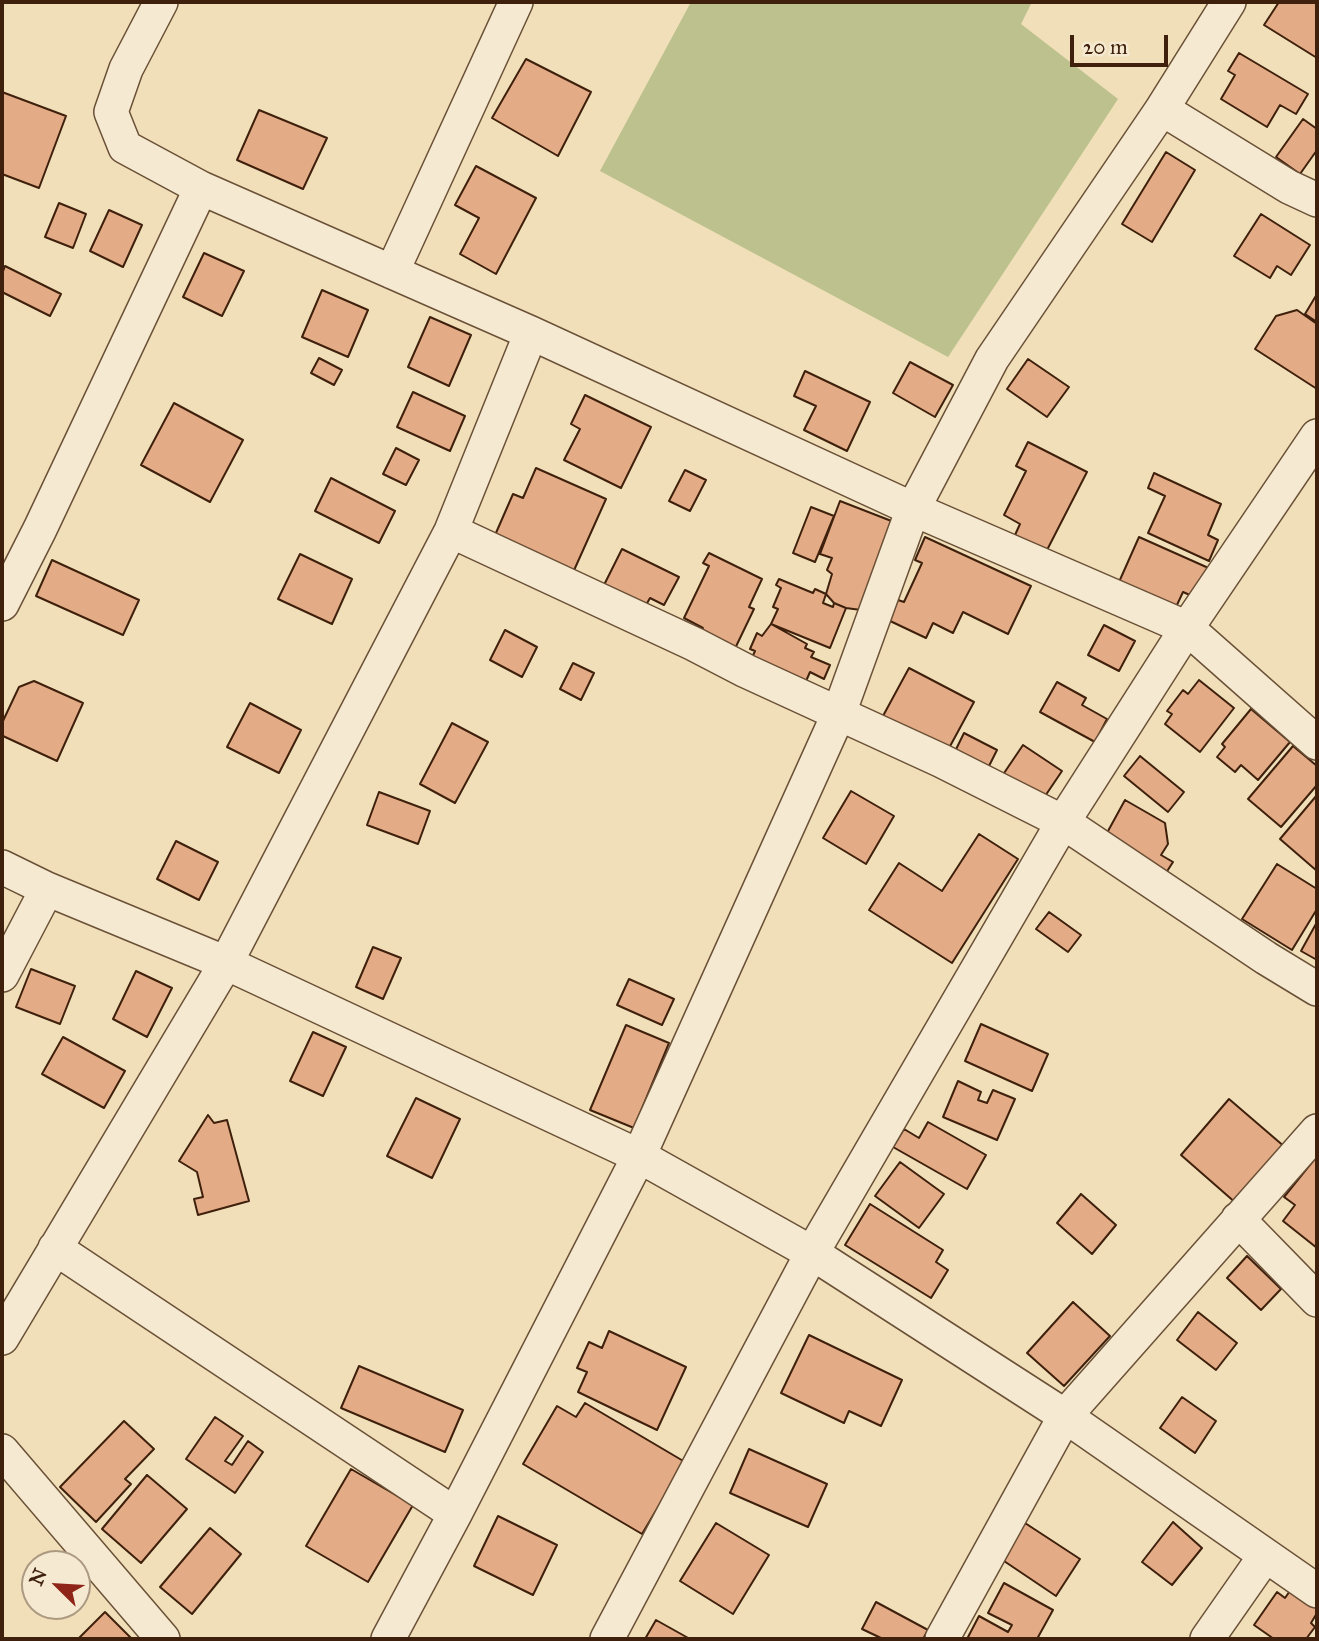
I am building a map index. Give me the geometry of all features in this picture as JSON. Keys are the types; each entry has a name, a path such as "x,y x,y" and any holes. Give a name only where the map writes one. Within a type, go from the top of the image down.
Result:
{"street":[{"path":"161,2 127,69 111,112 125,147 201,188 531,333 913,509 1187,628 1317,743"},
{"path":"392,272 516,2"},
{"path":"388,1639 639,1156 839,713 913,509 992,359 1162,109 1229,2"},
{"path":"1162,109 1289,187 1317,200"},
{"path":"2,604 201,188"},
{"path":"2,1338 226,963 451,531 531,333"},
{"path":"607,1639 812,1253 1063,822 1187,628 1315,445"},
{"path":"451,531 942,761 1063,822 1266,958 1317,989"},
{"path":"2,867 47,889 226,963 639,1156 812,1253 1065,1416 1317,1591"},
{"path":"2,975 47,889"},
{"path":"942,1639 1065,1416 1317,1131"},
{"path":"1238,1219 1317,1300"},
{"path":"55,1248 454,1514"},
{"path":"2,1451 163,1639"},
{"path":"1207,1639 1265,1556"}],"green space":[{"path":"691,2 1032,2 1021,24 1118,99 948,357 600,171"}],"building":[{"path":"1279,2 1317,2 1317,58 1264,25"},
{"path":"1239,53 1308,94 1296,114 1280,105 1267,127 1221,99 1235,75 1228,71"},
{"path":"526,59 591,92 558,156 492,118"},
{"path":"2,92 66,116 39,188 2,174"},
{"path":"259,110 327,138 303,189 237,160"},
{"path":"1303,119 1317,129 1317,150 1300,174 1276,157"},
{"path":"1166,152 1195,170 1152,242 1122,224"},
{"path":"476,166 536,198 496,274 460,254 479,218 455,205"},
{"path":"59,203 86,214 73,248 45,237"},
{"path":"109,210 142,225 123,267 90,251"},
{"path":"1261,214 1310,245 1291,275 1277,266 1270,278 1234,256"},
{"path":"204,253 244,271 222,316 183,297"},
{"path":"5,266 61,294 50,316 2,292"},
{"path":"322,290 368,310 348,357 302,337"},
{"path":"1317,294 1317,322 1305,314"},
{"path":"1297,310 1317,324 1317,389 1255,349 1276,316"},
{"path":"430,317 471,335 449,386 408,367"},
{"path":"319,358 342,370 334,385 311,373"},
{"path":"1028,359 1069,387 1047,417 1007,389"},
{"path":"910,362 953,385 935,417 893,393"},
{"path":"805,371 870,402 847,451 804,430 816,406 794,396"},
{"path":"413,392 465,416 450,451 397,427"},
{"path":"585,395 651,427 621,488 564,460 580,429 571,424"},
{"path":"174,403 243,440 210,502 141,465"},
{"path":"1028,442 1087,472 1046,552 1015,535 1020,524 1004,515 1026,471 1016,466"},
{"path":"396,448 419,460 406,485 383,474"},
{"path":"536,468 606,499 571,577 492,542 513,494 523,498"},
{"path":"685,470 706,480 690,511 669,501"},
{"path":"1154,473 1221,504 1208,535 1218,540 1209,561 1148,533 1165,496 1148,488"},
{"path":"331,478 395,511 379,543 315,511"},
{"path":"840,501 894,522 861,610 834,603 826,594 832,574 827,570 832,558 820,554"},
{"path":"811,507 834,516 815,562 793,553"},
{"path":"925,537 1031,586 1008,634 963,612 953,633 933,623 926,638 888,620 898,600 904,602 922,563 915,560"},
{"path":"1139,537 1213,570 1199,599 1183,592 1176,607 1119,582"},
{"path":"622,549 679,577 664,605 650,598 641,614 600,593"},
{"path":"709,553 762,579 749,607 754,609 729,661 694,644 703,628 684,618 709,566 703,563"},
{"path":"300,554 352,579 332,624 278,599"},
{"path":"52,560 139,600 123,635 36,596"},
{"path":"779,579 813,593 815,589 826,594 823,603 833,607 834,603 846,608 830,648 771,624 778,609 773,607 781,588 776,585"},
{"path":"771,624 807,644 805,648 814,652 811,657 830,665 824,679 810,672 800,695 746,671 755,651 750,649 757,633 762,636"},
{"path":"1104,625 1135,641 1119,671 1088,655"},
{"path":"505,630 537,647 522,677 490,660"},
{"path":"573,663 594,673 581,700 560,689"},
{"path":"909,668 974,702 942,761 877,727"},
{"path":"1199,680 1234,708 1200,752 1165,724 1172,714 1167,711 1183,690 1188,694"},
{"path":"34,681 83,703 57,761 3,736 2,723 19,687"},
{"path":"1057,682 1086,698 1082,705 1107,719 1095,742 1040,712"},
{"path":"250,703 301,730 279,773 227,747"},
{"path":"1251,709 1290,742 1258,780 1241,765 1235,772 1217,757 1225,747 1222,744"},
{"path":"452,723 488,742 455,803 420,784"},
{"path":"964,733 997,750 977,790 944,774"},
{"path":"1023,745 1062,771 1037,808 998,782"},
{"path":"1293,746 1317,766 1317,785 1281,827 1248,799"},
{"path":"1140,756 1184,792 1168,812 1124,776"},
{"path":"851,791 894,816 866,864 823,838"},
{"path":"379,792 430,811 418,844 367,825"},
{"path":"1317,795 1317,871 1280,839"},
{"path":"1125,800 1165,823 1168,844 1161,855 1173,862 1164,876 1102,842"},
{"path":"979,834 1018,859 952,963 869,910 899,863 942,891"},
{"path":"176,841 218,862 199,900 157,879"},
{"path":"1277,864 1317,889 1317,909 1292,950 1242,919"},
{"path":"1049,912 1081,935 1068,952 1036,929"},
{"path":"1317,922 1317,960 1301,951"},
{"path":"373,947 401,958 383,999 356,987"},
{"path":"31,969 75,986 60,1024 16,1007"},
{"path":"136,971 172,988 147,1037 113,1019"},
{"path":"629,979 674,999 662,1025 617,1005"},
{"path":"981,1024 1048,1054 1032,1091 965,1061"},
{"path":"626,1025 669,1043 634,1128 590,1110"},
{"path":"313,1032 346,1047 323,1096 290,1081"},
{"path":"63,1037 125,1071 104,1108 42,1074"},
{"path":"958,1081 981,1092 978,1100 987,1103 993,1090 1015,1099 997,1140 943,1117"},
{"path":"416,1098 460,1119 432,1178 387,1156"},
{"path":"1229,1099 1286,1148 1237,1204 1181,1155"},
{"path":"208,1115 214,1123 227,1120 249,1201 198,1215 194,1199 203,1197 197,1172 179,1161"},
{"path":"928,1122 986,1155 967,1189 893,1147 904,1129 919,1138"},
{"path":"1317,1156 1317,1248 1283,1221 1295,1205 1284,1197"},
{"path":"900,1162 944,1194 919,1228 875,1196"},
{"path":"1081,1194 1116,1225 1092,1254 1057,1223"},
{"path":"870,1204 943,1250 936,1262 948,1270 931,1298 845,1245"},
{"path":"1247,1256 1281,1289 1261,1310 1227,1278"},
{"path":"1073,1302 1110,1336 1064,1386 1027,1353"},
{"path":"1198,1312 1237,1343 1216,1370 1177,1340"},
{"path":"609,1331 686,1367 657,1430 578,1392 587,1372 577,1368 589,1342 602,1348"},
{"path":"809,1335 902,1380 881,1426 849,1411 844,1423 781,1393"},
{"path":"359,1366 463,1410 445,1452 341,1408"},
{"path":"1182,1397 1216,1421 1195,1453 1160,1428"},
{"path":"585,1403 685,1462 642,1534 523,1464 557,1406 576,1417"},
{"path":"215,1417 243,1436 225,1461 232,1465 248,1441 263,1452 235,1493 186,1459"},
{"path":"124,1421 154,1449 125,1479 131,1484 96,1522 60,1487"},
{"path":"749,1449 827,1484 808,1527 730,1493"},
{"path":"351,1469 413,1505 368,1582 306,1546"},
{"path":"147,1475 187,1509 141,1563 102,1529"},
{"path":"498,1516 557,1545 533,1595 474,1566"},
{"path":"1173,1522 1202,1548 1172,1585 1142,1562"},
{"path":"716,1523 769,1555 733,1614 680,1581"},
{"path":"1025,1523 1080,1559 1056,1596 1001,1559"},
{"path":"210,1528 241,1554 192,1614 160,1587"},
{"path":"1004,1583 1053,1610 1037,1639 967,1639 979,1616 1008,1632 1012,1625 988,1613"},
{"path":"1292,1588 1317,1605 1317,1613 1311,1623 1315,1627 1306,1639 1274,1639 1254,1625 1277,1592 1285,1598"},
{"path":"876,1602 928,1630 923,1639 883,1639 862,1629"},
{"path":"105,1612 132,1639 78,1639"},
{"path":"656,1620 690,1639 645,1639"}]}
